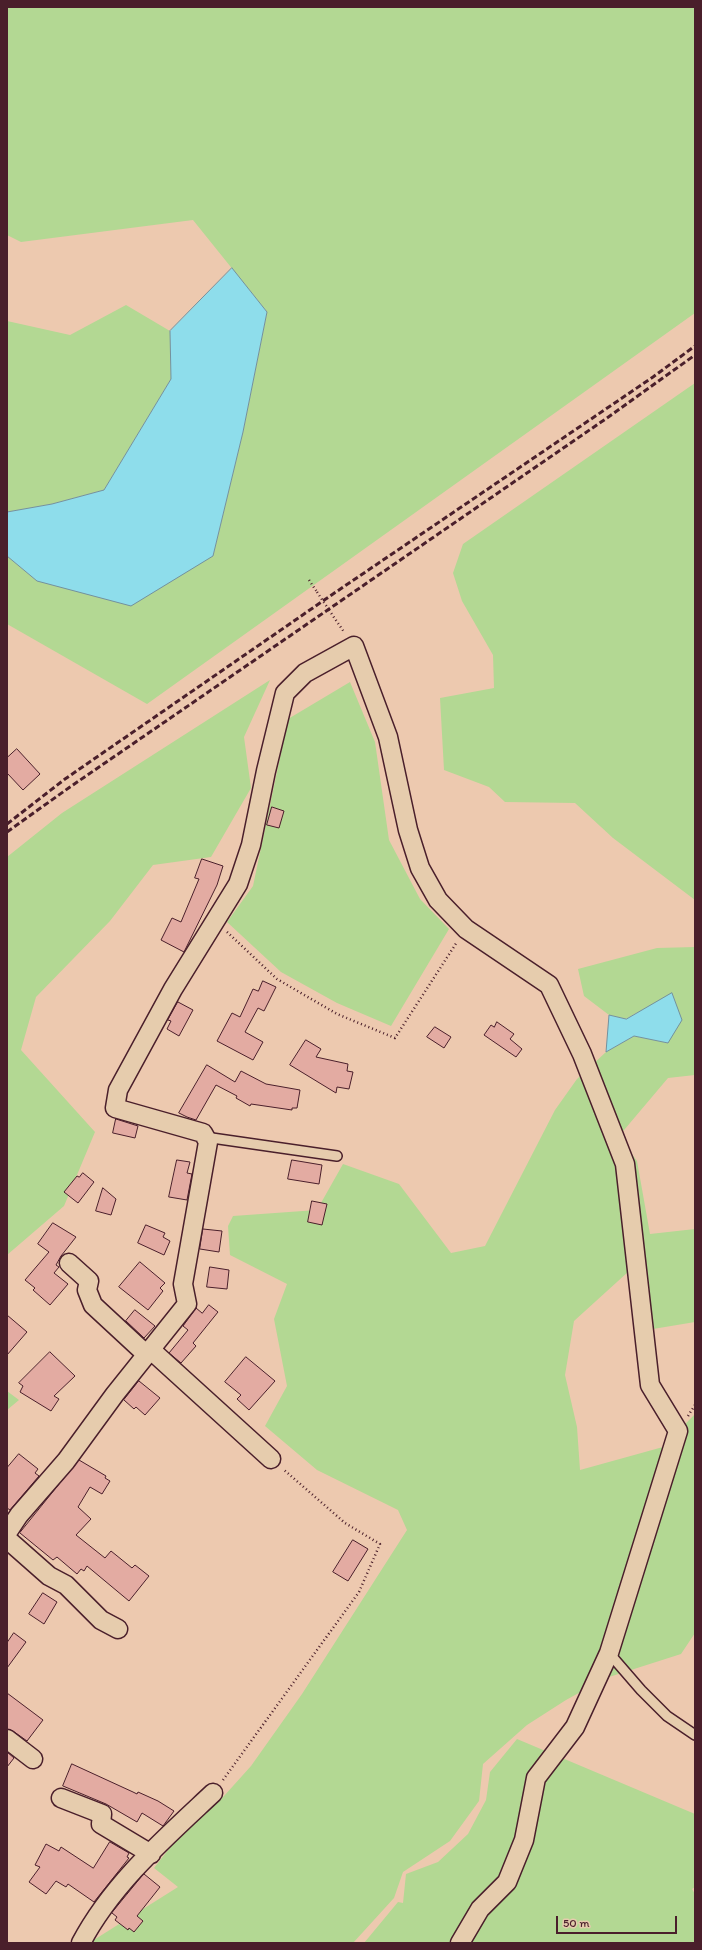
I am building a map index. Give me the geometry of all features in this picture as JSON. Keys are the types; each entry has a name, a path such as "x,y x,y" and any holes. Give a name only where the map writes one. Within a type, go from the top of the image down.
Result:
{"street":[{"path":"7,1533 20,1514 66,1461 115,1394 188,1304 184,1284 208,1142 203,1133 115,1108 118,1090 173,989 214,920 238,884 251,845 266,771 285,693 305,673 354,646 388,737 408,830 420,868 438,900 466,929 549,985 582,1054 625,1164 650,1385 678,1432 609,1653 575,1727 536,1778 524,1840 507,1882 480,1909 460,1943"},
{"path":"69,1263 89,1281 88,1290 93,1305 271,1458"},
{"path":"7,1540 49,1576 66,1585 101,1620 118,1629"},
{"path":"7,1739 33,1759"},
{"path":"81,1943 90,1927 120,1887 213,1793"},
{"path":"61,1798 102,1814 101,1824 151,1854"}],"lane":[{"path":"205,1137 337,1156"},
{"path":"609,1653 641,1690 667,1716 695,1735"}],"path":[{"path":"309,580 354,646"},
{"path":"214,920 277,979 337,1014 395,1038 466,929"},
{"path":"213,1793 359,1592 380,1544 345,1523 271,1458"}],"green space":[{"path":"7,7 695,7 695,313 147,704 7,624 7,556 37,581 213,556 243,432 267,312 193,220 21,242 7,235"},
{"path":"126,305 170,331 171,379 104,490 52,504 7,512 7,321 70,335"},
{"path":"695,383 695,900 613,838 575,803 505,802 489,787 444,770 440,698 494,688 493,655 462,601 453,573 463,544"},
{"path":"270,680 244,737 251,788 211,857 153,865 110,921 36,997 21,1050 95,1132 64,1206 7,1255 7,857 62,813"},
{"path":"350,682 375,742 389,840 420,899 449,929 391,1026 337,1003 281,972 227,922 253,886 288,719"},
{"path":"695,947 695,1075 668,1078 619,1136 637,1161 650,1234 695,1229 695,1322 653,1329 628,1272 574,1321 565,1375 577,1427 580,1470 663,1447 695,1414 695,1633 681,1654 606,1678 566,1700 527,1725 483,1764 479,1801 450,1841 403,1872 394,1898 353,1943 89,1943 178,1887 154,1868 172,1845 224,1796 251,1766 302,1694 407,1530 398,1510 317,1470 265,1426 287,1386 274,1319 287,1284 230,1255 228,1226 233,1216 317,1210 343,1164 399,1184 451,1253 485,1246 555,1110 577,1079 606,1052 634,1036 668,1043 638,1012 626,1019 609,1015 584,996 578,969 657,948"},
{"path":"7,1391 19,1400 7,1410"},
{"path":"517,1739 695,1814 695,1887 692,1889 695,1894 695,1943 364,1943 398,1902 403,1903 406,1874 438,1862 468,1834 486,1800 490,1772"}],"water":[{"path":"232,268 267,312 243,432 213,556 131,606 37,581 7,556 7,512 52,504 104,490 171,379 170,331"},
{"path":"672,993 682,1020 668,1043 634,1036 606,1052 609,1015 626,1019"}],"building":[{"path":"17,749 40,774 23,790 7,773 7,758"},
{"path":"272,807 284,811 279,828 267,825"},
{"path":"202,859 223,866 217,885 184,952 161,940 172,918 181,922 199,879 195,878"},
{"path":"263,981 276,987 264,1011 258,1008 245,1032 263,1042 253,1060 217,1041 232,1013 240,1017 253,989 258,991"},
{"path":"178,1002 193,1010 179,1036 167,1029 171,1021 168,1020"},
{"path":"497,1022 514,1034 510,1039 522,1049 516,1057 484,1035 491,1025 494,1027"},
{"path":"435,1027 451,1037 444,1048 427,1037"},
{"path":"306,1040 321,1049 316,1057 348,1064 347,1071 353,1072 349,1089 337,1087 336,1093 290,1065"},
{"path":"207,1065 235,1082 241,1071 266,1084 300,1090 297,1108 292,1108 292,1110 251,1104 250,1106 236,1098 237,1096 216,1085 196,1120 179,1113"},
{"path":"116,1119 138,1126 135,1138 113,1133"},
{"path":"177,1160 190,1162 187,1173 192,1174 187,1200 169,1197"},
{"path":"292,1160 322,1165 319,1184 288,1179"},
{"path":"83,1173 94,1182 78,1203 64,1192 77,1176 79,1177"},
{"path":"103,1188 116,1199 111,1215 96,1211"},
{"path":"312,1201 327,1204 322,1225 308,1222"},
{"path":"53,1223 76,1237 61,1256 56,1265 59,1267 54,1273 68,1284 50,1305 33,1290 35,1288 25,1280 49,1252 38,1244"},
{"path":"146,1225 165,1233 163,1237 170,1241 164,1255 138,1243"},
{"path":"203,1229 222,1231 219,1252 200,1249"},
{"path":"140,1262 165,1283 160,1288 163,1291 148,1310 119,1287"},
{"path":"210,1267 229,1270 227,1289 207,1287"},
{"path":"209,1305 218,1312 193,1343 196,1346 181,1363 169,1353 188,1330 183,1326 196,1308 202,1313"},
{"path":"135,1310 155,1326 144,1338 126,1321"},
{"path":"7,1315 27,1332 7,1355"},
{"path":"50,1352 75,1376 54,1396 59,1399 51,1411 20,1392 23,1386 19,1383"},
{"path":"246,1357 275,1381 249,1410 237,1399 241,1395 225,1382"},
{"path":"139,1381 160,1398 145,1415 136,1407 134,1409 124,1400"},
{"path":"19,1454 38,1469 35,1473 39,1476 10,1510 7,1508 7,1468"},
{"path":"79,1460 106,1476 105,1478 110,1481 102,1494 90,1487 78,1507 91,1519 76,1535 105,1558 111,1551 132,1568 135,1565 149,1576 129,1601 87,1566 84,1571 81,1569 77,1574 57,1557 53,1560 20,1533"},
{"path":"353,1540 368,1549 348,1581 333,1572"},
{"path":"43,1593 57,1602 44,1624 29,1614"},
{"path":"14,1633 26,1642 7,1668 7,1643"},
{"path":"7,1693 43,1720 27,1741 13,1731 7,1729"},
{"path":"7,1752 14,1758 7,1767"},
{"path":"72,1764 137,1794 138,1792 158,1801 174,1811 163,1826 142,1813 137,1822 106,1804 63,1786"},
{"path":"110,1842 129,1853 127,1857 129,1858 94,1902 68,1884 66,1887 56,1881 46,1894 29,1882 40,1867 35,1865 46,1844 59,1851 61,1847 93,1868"},
{"path":"144,1874 160,1887 137,1916 143,1921 134,1932 129,1928 128,1930 115,1920 117,1917 112,1913"}],"railway":[{"path":"7,824 65,779 333,594 653,377 695,346"},
{"path":"7,832 70,787 607,418 695,355"}]}
